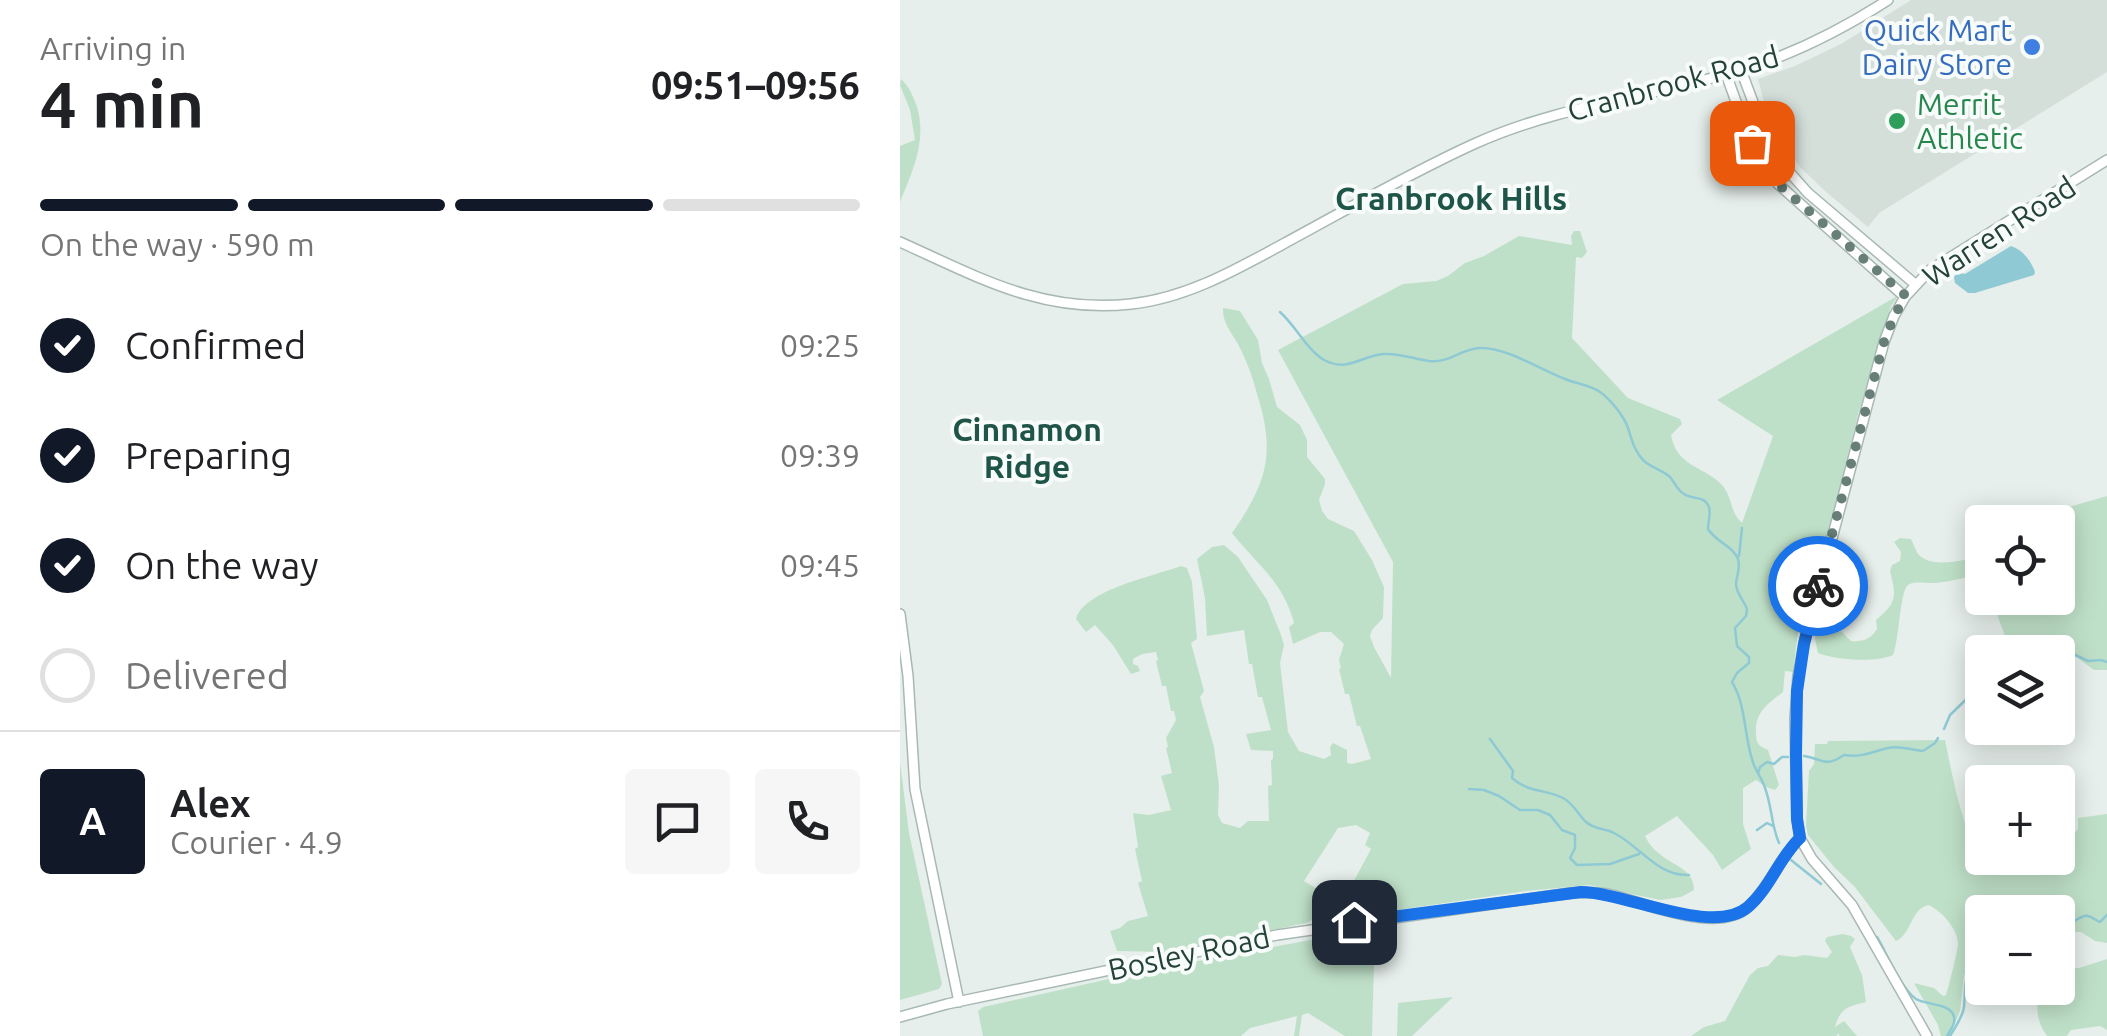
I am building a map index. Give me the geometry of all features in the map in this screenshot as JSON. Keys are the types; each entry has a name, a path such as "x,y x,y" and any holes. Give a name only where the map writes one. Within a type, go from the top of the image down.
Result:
{"street":[{"name":"Cranbrook Road","path":"900,242 1035,298 1093,306 1152,302 1231,271 1477,142 1566,112 1741,70 1803,47 1888,0"},
{"path":"1741,70 1766,137 1791,174 1915,284"},
{"path":"1726,74 1752,143 1778,184 1906,296"},
{"name":"Warren Road","path":"1800,838 1797,691 1804,644 1894,316 1915,284 1948,258 2107,160"},
{"path":"900,614 915,788 959,1002"},
{"path":"1800,838 1812,859 1852,904 1927,1036"},
{"name":"Bosley Road","path":"900,1017 1277,935 1570,893 1606,894 1695,916 1730,916 1751,904 1800,838"}],"shaded area":[{"path":"1911,0 2107,0 2107,72 1879,213 1868,227 1801,168 1766,109 1758,79 1841,44"}],"green space":[{"path":"901,79 917,107 920,132 917,155 900,202 900,146 915,140"},
{"path":"1574,231 1580,231 1587,252 1582,258 1576,257 1572,338 1628,398 1680,419 1682,424 1671,435 1678,453 1720,483 1742,523 1773,436 1717,400 1899,295 1891,306 1859,411 1823,554 1798,632 1793,672 1785,671 1783,692 1758,719 1757,741 1768,750 1779,785 1775,790 1756,780 1743,788 1743,824 1751,849 1722,870 1677,816 1645,836 1656,851 1691,878 1694,890 1681,897 1660,900 1589,885 1330,920 1328,917 1338,911 1371,849 1365,845 1370,833 1356,825 1338,828 1304,881 1324,893 1312,920 1165,952 1117,951 1110,931 1148,916 1138,883 1142,881 1133,813 1149,815 1171,810 1161,776 1172,773 1166,738 1176,720 1166,686 1162,686 1156,652 1133,659 1140,671 1131,674 1095,625 1086,632 1076,619 1092,600 1138,580 1181,566 1187,568 1197,639 1191,643 1214,747 1218,815 1222,823 1240,828 1248,821 1269,821 1273,751 1251,750 1246,734 1271,730 1249,664 1244,630 1207,636 1197,559 1212,547 1224,545 1238,557 1267,600 1284,645 1280,663 1288,732 1299,751 1324,759 1331,755 1333,743 1347,750 1347,763 1371,759 1339,669 1344,644 1331,632 1320,632 1293,644 1289,627 1294,623 1283,596 1232,533 1260,483 1267,451 1263,415 1250,372 1223,308 1240,311 1258,340 1277,407 1300,425 1307,440 1307,457 1325,479 1319,500 1322,511 1328,519 1354,531 1372,560 1384,587 1383,618 1370,636 1391,678 1393,562 1278,350 1403,284 1436,281 1519,236 1572,245"},
{"path":"2107,496 2107,670 2094,670 2075,656 2075,635 2005,635 1997,615 2075,615 2075,505"},
{"path":"1911,539 1918,554 1932,561 1965,559 1965,578 1908,585 1893,655 1855,660 1818,653 1815,639 1827,576 1831,571 1826,620 1829,635 1841,631 1851,641 1866,639 1877,629 1876,620 1894,598 1890,571 1900,561 1901,552 1894,542"},
{"path":"1945,740 1965,821 1965,875 2075,875 2078,818 2107,814 2107,943 2075,932 2075,895 1965,895 1965,973 1960,1011 1949,1036 1941,1036 1914,983 1946,995 1958,944 1952,926 1928,905 1896,941 1808,835 1809,771 1814,764 1815,744"},
{"path":"900,762 909,833 942,984 939,989 900,1000"},
{"path":"1375,928 1372,1036 1345,1036 1308,1013 1302,1015 1299,1036 1294,1036 1297,1016 1250,1028 1241,1036 983,1036 978,1011 983,1007 1149,970"},
{"path":"1843,934 1855,939 1850,947 1862,975 1866,1002 1843,1011 1835,1027 1844,1021 1857,1036 1691,1036 1725,1021 1750,975 1758,968 1768,966 1778,955 1827,958 1832,952 1825,941 1827,937"},
{"path":"2107,959 2107,1030 2100,1026 2071,1030 2067,1036 2047,1036 2038,1005 2075,1005 2075,968"},
{"path":"1453,997 1412,1036 1397,1036 1398,1003"}],"water":[{"path":"2011,246 2026,256 2034,275 1975,293 1968,293 1955,283 1958,272 1965,274"}],"waterway":[{"path":"1280,312 1313,352 1334,364 1384,354 1437,361 1480,348 1512,355 1592,388 1620,413 1644,461 1667,475 1684,494 1707,503 1708,529 1733,551 1739,563 1736,585 1747,609 1735,628 1737,646 1749,657 1749,663 1732,682 1779,843"},
{"path":"1739,556 1742,528"},
{"path":"2075,655 2088,661 2107,662"},
{"path":"1944,729 1950,715 1965,700"},
{"path":"1804,756 1828,762 1844,755 1892,747 1923,751 1938,738"},
{"path":"1490,739 1518,783 1563,798 1588,824 1614,833 1668,871 1689,875"},
{"path":"1758,773 1767,762 1774,764 1788,757"},
{"path":"1469,789 1499,796 1520,810 1550,815 1562,830 1575,835 1570,858 1577,865 1610,864 1639,854"},
{"path":"1757,830 1767,823 1773,826"},
{"path":"1791,860 1821,884"},
{"path":"2075,921 2085,916 2100,922 2107,915"},
{"path":"1877,937 1911,994 1953,1014 1954,1023 1947,1036"},
{"path":"1950,1036 1963,1011 1965,985"}],"way so far":[{"path":"1752,143 1778,184 1800,206 1906,296 1884,342 1818,586"}],"place":[{"name":"Quick Mart Dairy Store","path":"2032,47"},
{"name":"Merrit Athletic","path":"1897,121"}],"district":[{"name":"Cranbrook Hills","path":"1451,198"},
{"name":"Cinnamon Ridge","path":"1027,448"}],"route":[{"path":"1354,922 1581,892 1606,894 1695,916 1730,916 1746,909 1800,838 1797,691 1818,586"}]}
